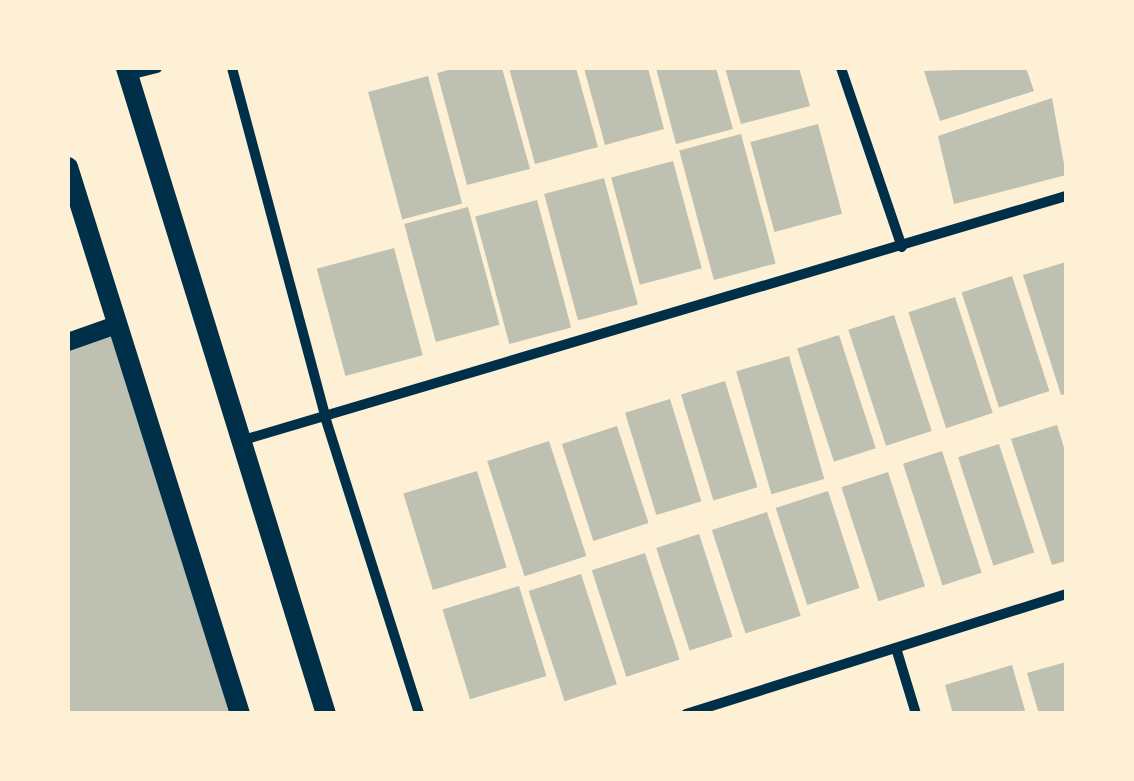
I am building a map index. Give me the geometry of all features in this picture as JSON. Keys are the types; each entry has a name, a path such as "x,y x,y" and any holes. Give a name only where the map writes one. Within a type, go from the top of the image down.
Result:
{"main road":[{"path":"128,71 326,714"},
{"path":"68,167 240,714"}],"street":[{"path":"128,71 156,68"},
{"path":"232,68 326,420 419,714"},
{"path":"842,68 902,248"},
{"path":"240,441 326,420 1066,196"},
{"path":"68,342 116,325"},
{"path":"686,714 1066,594"},
{"path":"896,648 916,714"}],"building":[{"path":"456,68 502,68 530,169 467,185 437,73"},
{"path":"509,68 576,68 598,147 535,164"},
{"path":"584,68 648,68 664,129 605,145"},
{"path":"656,68 716,68 733,129 676,144"},
{"path":"725,68 799,68 810,106 741,124"},
{"path":"1026,68 1034,91 940,121 924,71"},
{"path":"428,76 462,204 402,220 368,92"},
{"path":"1052,98 1066,175 954,204 938,136"},
{"path":"818,124 842,214 774,232 750,142"},
{"path":"741,134 776,263 714,280 679,151"},
{"path":"673,161 702,268 640,285 611,178"},
{"path":"604,178 638,305 578,321 544,194"},
{"path":"537,200 571,328 509,344 475,217"},
{"path":"468,207 500,325 436,342 404,224"},
{"path":"394,248 423,355 345,376 317,269"},
{"path":"1066,262 1066,394 1061,395 1023,275"},
{"path":"1012,276 1049,391 999,407 962,292"},
{"path":"955,297 993,413 946,428 908,312"},
{"path":"894,315 932,431 886,446 848,330"},
{"path":"129,330 242,714 68,714 68,349"},
{"path":"839,335 876,448 834,462 797,349"},
{"path":"789,356 824,479 771,494 736,371"},
{"path":"725,381 757,487 713,501 681,394"},
{"path":"670,399 701,501 656,515 625,413"},
{"path":"1057,425 1066,454 1066,561 1052,565 1011,439"},
{"path":"617,426 649,523 593,541 562,444"},
{"path":"549,441 586,556 525,576 487,461"},
{"path":"999,444 1034,552 993,566 958,457"},
{"path":"942,451 982,573 943,585 903,464"},
{"path":"477,471 507,568 433,590 403,494"},
{"path":"888,472 925,586 878,601 841,487"},
{"path":"828,491 860,588 807,605 776,508"},
{"path":"767,512 801,616 746,634 712,530"},
{"path":"699,534 732,637 690,651 656,548"},
{"path":"645,553 680,660 626,677 592,570"},
{"path":"581,574 617,684 565,701 529,591"},
{"path":"519,586 546,676 470,699 442,609"},
{"path":"1066,662 1066,714 1039,714 1027,673"},
{"path":"1012,665 1026,714 953,714 945,685"}]}
